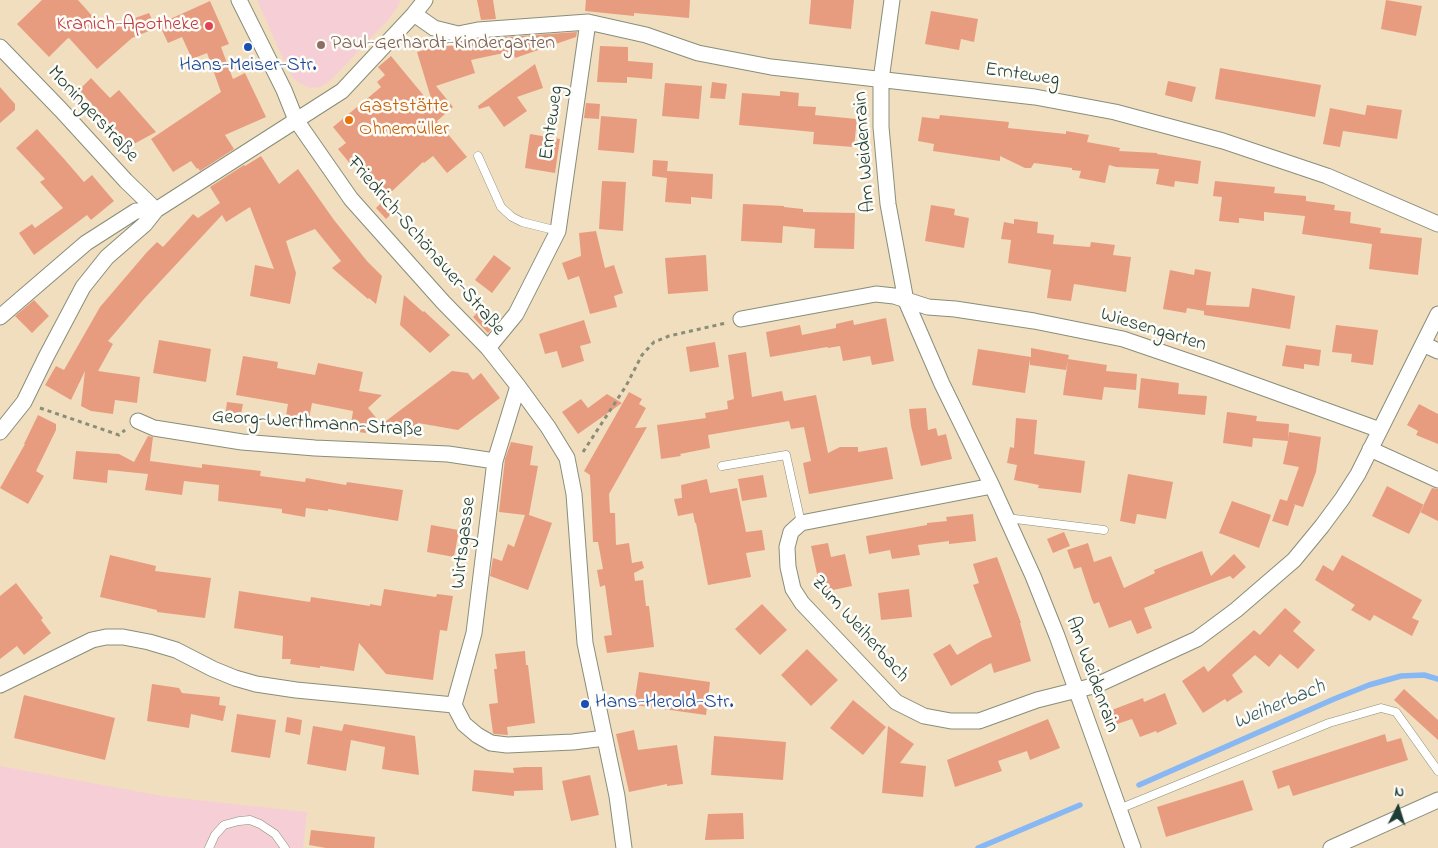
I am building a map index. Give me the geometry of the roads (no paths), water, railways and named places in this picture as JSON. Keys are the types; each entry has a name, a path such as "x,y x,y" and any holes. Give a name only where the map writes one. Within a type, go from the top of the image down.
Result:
{"street":[{"name":"Friedrich-Schönauer-Straße","path":"240,0 284,90 296,120 351,199 443,302 488,348 548,427 567,458 574,494 585,644 605,738 624,848"},
{"path":"0,432 24,402 83,287 107,257 145,224 156,210 342,91 425,0"},
{"name":"Am Weidenrain","path":"892,0 881,80 881,127 888,204 906,301 942,384 1007,518 1036,585 1057,636 1075,692 1133,848"},
{"name":"Ernteweg","path":"414,14 434,28 458,34 478,30 588,22 646,35 698,53 771,67 1035,97 1115,112 1223,141 1327,176 1438,224"},
{"name":"Ernteweg","path":"488,348 516,314 558,231 588,22"},
{"name":"Moningerstraße","path":"0,47 126,181 156,210"},
{"path":"0,317 86,243 136,211 156,210"},
{"path":"741,319 876,294 894,296 906,301"},
{"name":"Wiesengarten","path":"906,301 928,307 956,309 1034,321 1123,340 1211,369 1380,430"},
{"name":"Zum Weiherbach","path":"801,523 791,532 787,547 788,567 793,590 802,603 896,702 924,716 951,721 979,721 1037,700 1097,685 1197,639 1236,610 1294,560 1322,526 1358,474 1438,314"},
{"path":"1423,344 1438,351"},
{"name":"Wirtsgasse","path":"454,705 474,634 494,461 518,386"},
{"name":"Georg-Werthmann-Straße","path":"138,421 167,431 242,442 315,448 448,454 494,461"},
{"path":"1370,449 1438,480"},
{"path":"801,523 992,486"},
{"path":"0,685 92,640 106,637 123,638 149,642 176,650 213,669 256,684 296,690 454,705 464,724 490,743 507,745 573,742 605,738"},
{"path":"1331,848 1438,800"}],"lane":[{"path":"478,156 501,207 512,218 558,231"},
{"path":"722,466 786,455 801,523"},
{"path":"1007,518 1104,530"},
{"path":"1119,809 1329,723 1381,708 1396,712 1438,770"},
{"path":"209,848 215,835 224,825 250,820 275,834 285,848"}],"waterway":[{"name":"Weiherbach","path":"1139,785 1369,685 1401,676 1424,675 1438,679"},
{"name":"Weiherbach","path":"978,848 1080,805"}],"place":[{"name":"Kranich-Apotheke","path":"209,26"},
{"name":"Paul-Gerhardt-Kindergarten","path":"321,45"},
{"name":"Hans-Meiser-Str.","path":"248,47"},
{"name":"Gaststätte Ohnemüller","path":"349,120"},
{"name":"Hans-Herold-Str.","path":"585,704"}]}
